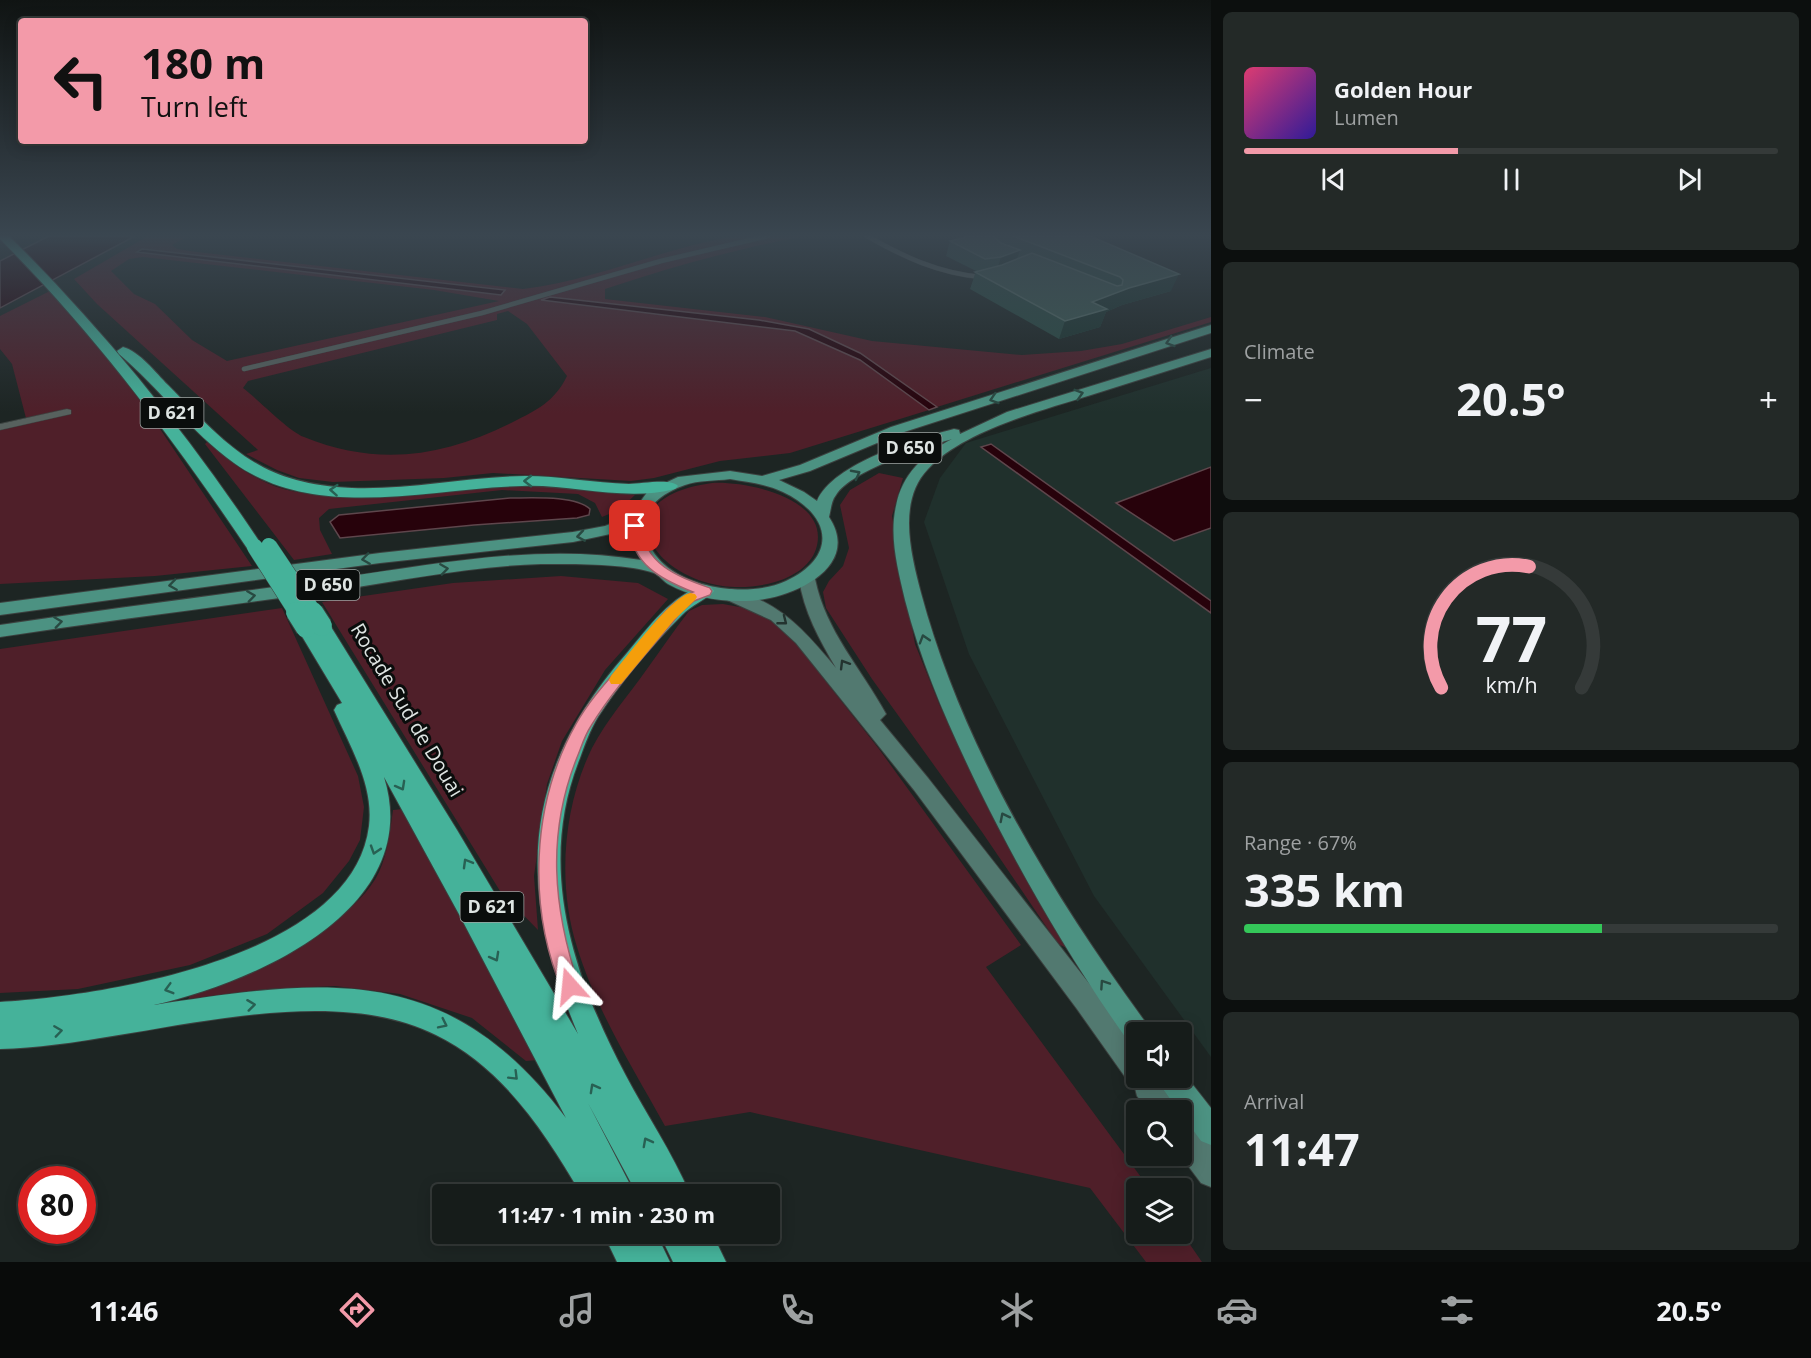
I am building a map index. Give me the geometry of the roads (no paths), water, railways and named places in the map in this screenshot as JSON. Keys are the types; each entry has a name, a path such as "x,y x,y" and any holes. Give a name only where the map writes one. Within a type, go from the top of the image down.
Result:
{"highway":[{"name":"Rocade Sud de Douai","path":"68,295 262,546"},
{"name":"Rocade Sud de Douai","path":"70,295 123,351 191,438 262,546 464,858 647,1184"},
{"path":"123,351 238,459 261,473 292,484 350,491 511,481 552,482 627,490 670,486"},
{"path":"670,1184 600,1054 574,997 552,925 547,848 552,810 562,775 575,741 590,713 677,609 690,598 705,591"},
{"name":"Rocade Sud de Douai","path":"314,627 334,675 391,768 506,976 615,1184"},
{"path":"0,1015 95,1007 149,995 205,978 270,951 300,934 341,902 362,877 374,854 378,842 380,806 377,783 343,707 334,675"},
{"path":"0,1036 37,1034 301,1000 348,1000 389,1005 430,1018 453,1029 486,1051 502,1065 534,1097 563,1136 591,1184"},
{"path":"624,1244 634,1262"},
{"path":"646,1244 655,1262"},
{"path":"680,1244 690,1262"},
{"path":"702,1244 711,1262"}],"main road":[{"name":"D 650","path":"763,480 805,468 896,430 1211,329"},
{"name":"D 650","path":"822,516 824,503 832,489 902,451 1211,353"},
{"path":"1023,412 942,449 921,466 911,481 902,508 900,525 904,558 928,652 973,755 1052,903 1130,1022"},
{"path":"730,475 763,480 802,497 822,516 831,538 829,553 821,567 807,579 778,591 756,595 731,595 705,591 673,579 656,568 643,555 636,540 637,519 649,500 670,486 709,476 730,475"},
{"name":"D 650","path":"0,609 380,558 573,537 609,530 637,519"},
{"name":"D 650","path":"0,631 490,564 585,560 624,562 656,568"},
{"path":"1178,1088 1211,1131"}],"street":[{"path":"0,428 67,412"},
{"path":"807,579 810,597 835,648 921,784"},
{"path":"731,595 767,610 793,629 921,784 1086,1000 1126,1056"},
{"path":"1086,1000 1126,1045"},
{"path":"1162,1088 1172,1100"},
{"path":"1192,1124 1211,1147"},
{"path":"1192,1147 1211,1173"}],"lane":[{"path":"244,369 483,313 545,295"}]}
